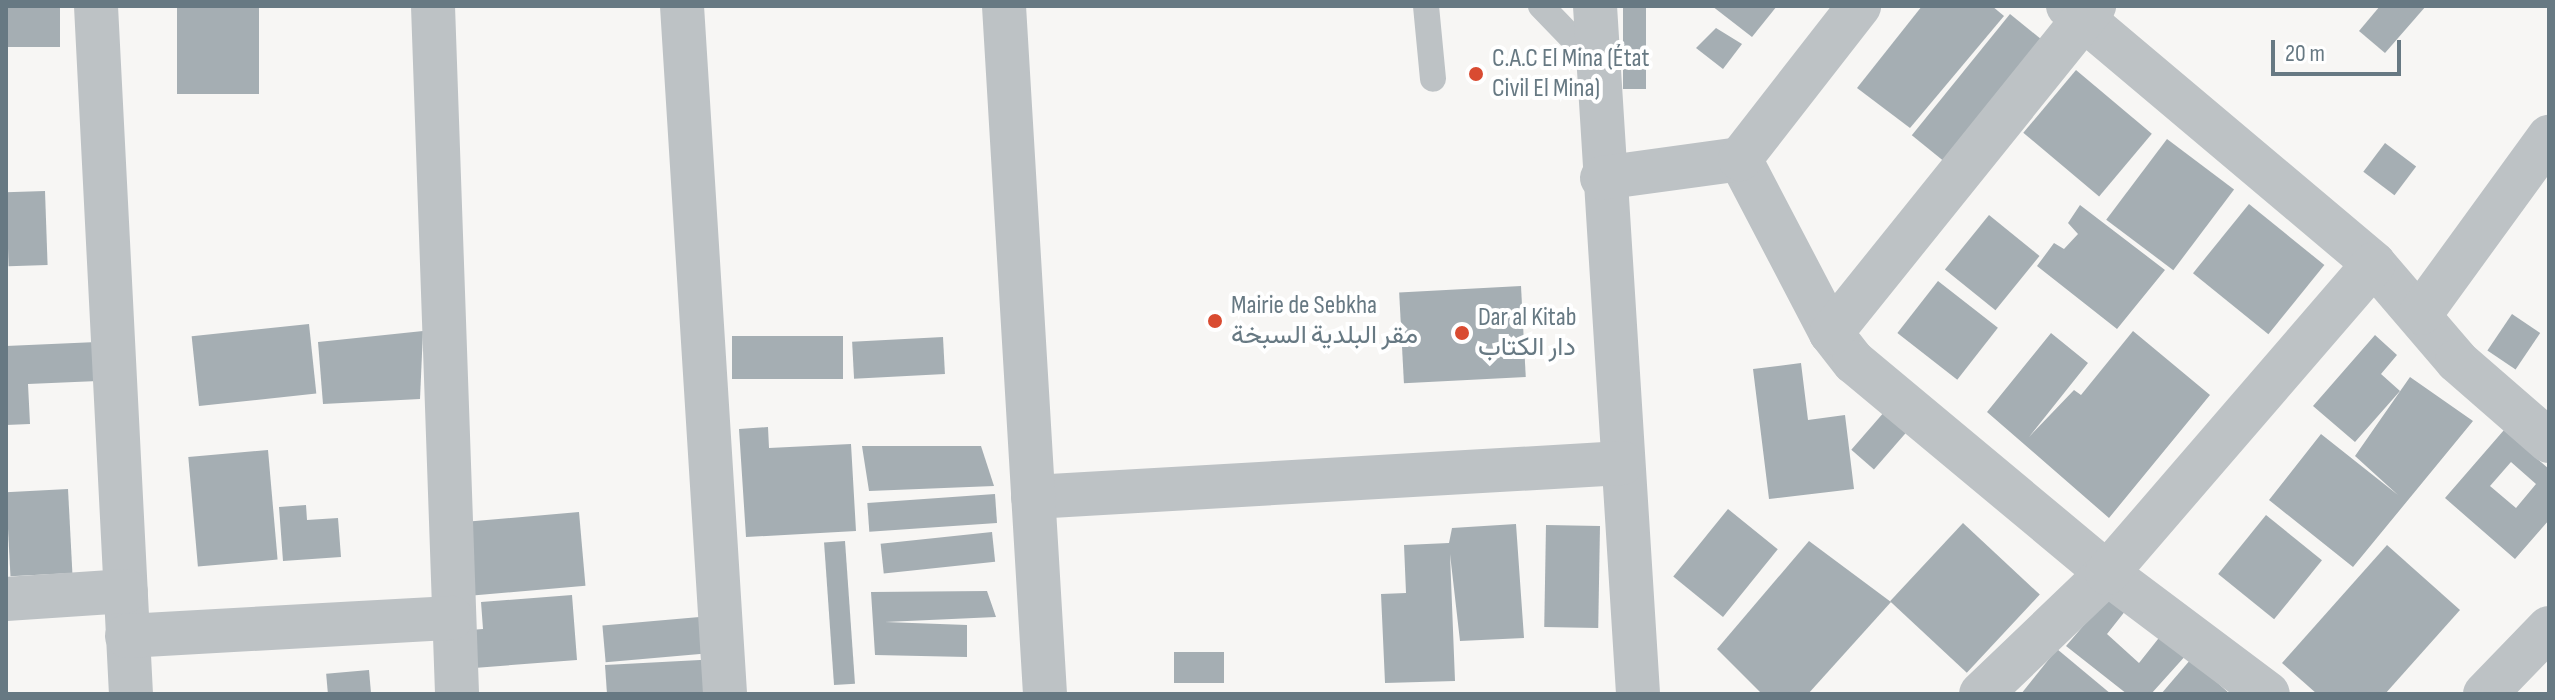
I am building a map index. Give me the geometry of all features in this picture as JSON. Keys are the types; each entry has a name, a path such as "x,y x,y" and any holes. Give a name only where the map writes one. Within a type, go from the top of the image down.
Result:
{"street":[{"path":"96,6 131,694"},
{"path":"433,6 457,694"},
{"path":"682,6 725,694"},
{"path":"1004,6 1045,694"},
{"path":"1595,6 1602,178 1622,463 1649,688"},
{"path":"1602,178 1740,159 1859,6"},
{"path":"1831,333 2082,10 2374,264 2421,313 2466,370 2549,441"},
{"path":"2421,313 2549,137"},
{"path":"1740,159 1831,333 1854,362 2107,573 2268,694"},
{"path":"1981,694 2107,573 2374,264"},
{"path":"1033,497 1622,463"},
{"path":"6,599 126,591"},
{"path":"127,636 452,618"},
{"path":"2485,694 2549,628"}],"lane":[{"path":"1426,6 1433,79"},
{"path":"1541,6 1597,64"}],"building":[{"path":"6,6 60,6 60,47 6,47"},
{"path":"177,6 259,6 259,94 177,94"},
{"path":"1623,6 1646,6 1646,89 1623,89"},
{"path":"1712,6 1777,6 1752,37"},
{"path":"1922,6 1992,6 2004,16 1910,128 1857,88"},
{"path":"2380,6 2426,6 2385,53 2359,31"},
{"path":"2010,14 2052,48 1954,169 1912,135"},
{"path":"1716,28 1742,44 1723,69 1696,48"},
{"path":"2076,70 2152,134 2099,196 2023,133"},
{"path":"2167,139 2234,190 2173,270 2106,220"},
{"path":"2385,143 2416,166 2394,195 2363,172"},
{"path":"45,191 48,265 9,266 6,192"},
{"path":"2249,204 2324,265 2268,334 2193,273"},
{"path":"2080,205 2165,270 2117,329 2037,266 2054,243 2064,249 2078,234 2068,223"},
{"path":"1989,215 2040,256 1995,310 1945,269"},
{"path":"1938,281 1998,328 1957,380 1897,333"},
{"name":"Dar al Kitab دار الكتاب","path":"1521,286 1526,377 1404,383 1399,292"},
{"path":"2512,314 2540,333 2516,369 2487,350"},
{"path":"309,324 316,394 199,406 192,336"},
{"path":"423,331 420,399 323,404 318,342"},
{"path":"2133,331 2210,395 2109,518 1987,412 2051,333 2088,363 2029,437 2074,390 2081,395"},
{"path":"2375,335 2397,355 2381,374 2400,391 2355,442 2313,406"},
{"path":"732,336 843,336 843,379 732,379"},
{"path":"943,337 945,374 854,379 852,342"},
{"path":"97,342 98,381 28,384 30,424 6,425 6,346"},
{"path":"1801,363 1808,420 1845,415 1854,489 1769,499 1753,369"},
{"path":"2410,377 2473,421 2353,567 2269,500 2321,434 2398,495 2355,456"},
{"path":"1892,403 1915,423 1874,469 1851,450"},
{"path":"768,427 769,448 851,444 856,531 746,537 739,429"},
{"path":"2504,430 2549,469 2549,520 2515,559 2445,498","holes":["2511,462 2536,484 2516,508 2490,486"]},
{"path":"862,446 981,446 994,486 869,491"},
{"path":"268,450 278,560 198,567 188,457"},
{"path":"68,489 72,573 10,576 6,492"},
{"path":"995,494 997,523 869,532 867,503"},
{"path":"306,505 307,520 338,518 341,557 283,561 279,507"},
{"path":"1728,509 1778,549 1723,617 1673,577"},
{"path":"579,512 585,586 470,596 463,522"},
{"path":"2266,515 2322,560 2274,619 2218,574"},
{"path":"1963,523 2040,595 1967,673 1890,601"},
{"path":"1516,524 1524,638 1460,641 1450,554 1455,681 1385,683 1381,594 1406,593 1404,545 1449,543 1452,528"},
{"path":"1546,525 1600,526 1598,628 1544,627"},
{"path":"992,532 995,562 884,574 881,544"},
{"path":"845,541 855,684 834,685 824,542"},
{"path":"1809,541 1891,602 1808,694 1762,694 1717,649"},
{"path":"2387,545 2460,610 2385,694 2317,694 2282,663"},
{"path":"2114,590 2130,605 2107,634 2139,663 2162,634 2187,654 2151,694 2127,694 2066,646"},
{"path":"987,591 996,617 885,622 967,625 967,657 875,655 871,592"},
{"path":"572,595 577,660 461,669 458,631 483,629 481,602"},
{"path":"711,616 714,653 606,662 602,625"},
{"path":"2057,649 2111,694 2021,694"},
{"path":"1174,652 1224,652 1224,683 1174,683"},
{"path":"719,659 721,694 607,694 605,665"},
{"path":"2191,659 2230,694 2161,694"},
{"path":"369,670 371,694 328,694 326,674"}],"place":[{"name":"C.A.C El Mina (État Civil El Mina)","path":"1476,74"},
{"name":"Mairie de Sebkha مقر البلدية السبخة","path":"1215,321"},
{"name":"Dar al Kitab دار الكتاب","path":"1462,333"}]}
